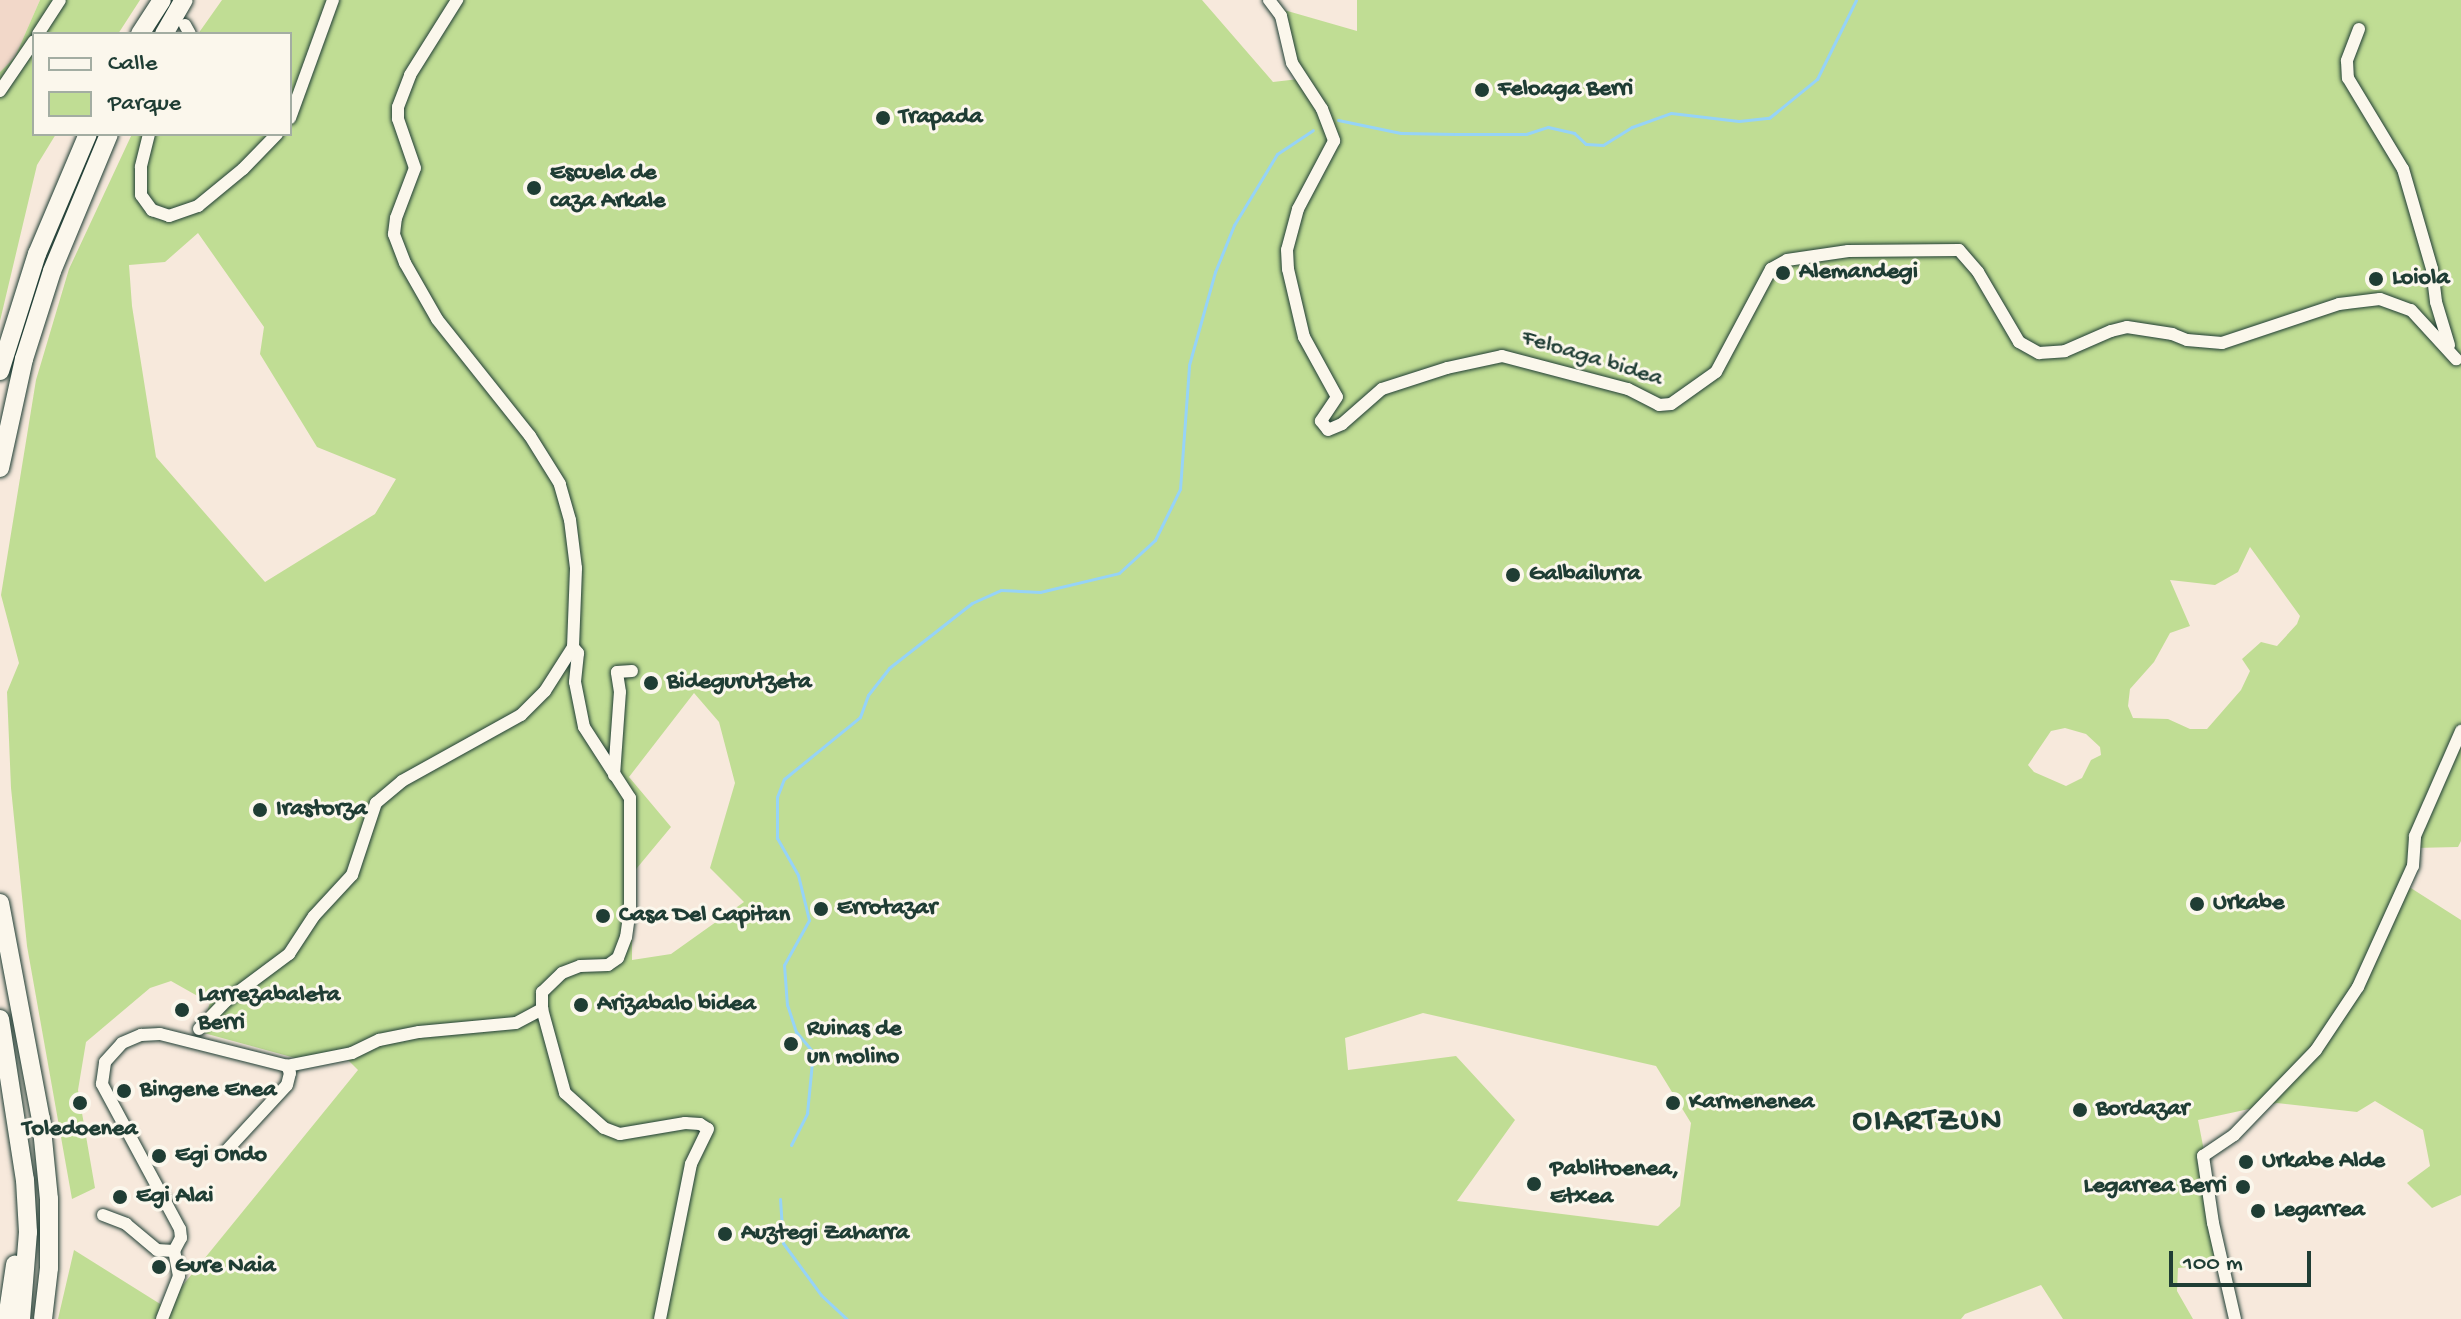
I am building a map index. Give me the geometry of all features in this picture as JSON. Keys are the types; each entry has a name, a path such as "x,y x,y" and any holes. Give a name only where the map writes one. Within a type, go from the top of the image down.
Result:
{"highway":[{"path":"141,32 162,0"},
{"path":"165,32 184,0"},
{"path":"0,371 37,254 87,136"},
{"path":"0,468 21,373 52,271 108,136"},
{"path":"0,903 35,1079 48,1186 49,1268 43,1319"},
{"path":"0,1019 25,1180 28,1232 21,1319"},
{"path":"7,1319 16,1258 19,1198 25,1180"}],"street":[{"path":"39,32 60,0"},
{"path":"292,113 333,0"},
{"path":"199,1029 226,1001 289,954 314,916 352,875 376,803 402,781 521,715 550,684 573,647 576,568 570,520 560,484 530,436 437,319 405,263 394,234 396,218 415,168 398,119 398,107 410,75 457,0"},
{"name":"Feloaga bidea","path":"1270,1 1281,16 1292,63 1322,109 1334,141 1298,209 1287,250 1288,269 1304,337 1337,397 1321,421 1328,430 1342,424 1382,389 1447,368 1502,356 1628,389 1659,405 1671,404 1716,372 1771,269 1787,260 1848,251 1959,250 1978,272 2019,342 2039,353 2065,351 2127,327 2172,334 2187,340 2222,343 2339,304 2380,299 2411,310 2459,362"},
{"path":"2359,29 2347,61 2348,78 2403,169 2432,269 2442,326 2459,362"},
{"path":"0,91 32,44"},
{"path":"149,136 141,167 141,195 152,210 169,216 198,206 243,169 275,136"},
{"path":"573,647 578,653 575,682 580,715 587,734 631,803 630,909 620,954 612,963 580,966 553,979 542,992 542,1009 565,1093 604,1128 620,1134 685,1123 700,1124 708,1129 691,1164 660,1319"},
{"path":"614,775 620,692 617,672 632,671"},
{"path":"2235,1319 2201,1161 2208,1149 2234,1135 2323,1042 2363,979 2413,866 2415,836 2421,819 2442,780 2461,731"},
{"path":"162,1319 179,1276 174,1251 181,1238 180,1229 109,1102 101,1077 105,1062 122,1043 150,1034 287,1066 352,1053 379,1040 419,1032 516,1023 542,1009"},
{"path":"227,1150 287,1085 290,1078 287,1066"},
{"path":"103,1215 126,1224 157,1250 174,1251"}],"shaded area":[{"path":"0,0 40,0 15,57 0,72"}],"green space":[{"path":"40,0 140,0 119,32 32,32 32,136 55,136 37,165 0,321 0,72 15,57"},
{"path":"222,0 1202,0 1273,82 1299,79 1277,8 1357,31 1357,0 2461,0 2461,841 2458,847 2414,848 2403,883 2461,920 2461,1195 2432,1208 2407,1183 2430,1166 2423,1130 2375,1101 2357,1112 2277,1103 2198,1120 2226,1264 2178,1268 2177,1291 2193,1319 2063,1319 2041,1285 1965,1314 1961,1319 58,1319 74,1250 165,1307 358,1070 339,1051 295,1058 200,1032 210,1003 171,981 150,988 86,1042 78,1090 95,1188 72,1199 27,946 11,788 7,692 19,663 1,595 36,380 69,269 131,136 292,136 292,32 199,32","holes":["198,233 264,327 260,354 317,447 396,479 375,514 265,582 156,457 132,306 129,265 165,262","2250,547 2300,616 2297,624 2277,646 2261,642 2242,659 2250,671 2241,690 2207,729 2190,729 2168,719 2133,718 2128,706 2130,689 2154,662 2170,633 2190,626 2170,580 2215,585 2238,572","694,693 719,722 735,783 710,868 744,902 671,954 632,960 632,874 671,827 629,777","2065,728 2086,734 2100,747 2101,755 2091,760 2082,778 2066,786 2034,772 2028,765 2051,731","1423,1013 1656,1066 1691,1123 1680,1206 1658,1226 1457,1201 1515,1120 1456,1056 1348,1070 1345,1038"]}],"waterway":[{"path":"1338,120 1401,133 1526,134 1548,127 1574,133 1586,144 1603,145 1632,127 1671,113 1739,121 1769,118 1817,79 1856,0"},
{"path":"791,1145 807,1113 813,1052 796,1032 787,1005 784,965 809,920 798,875 777,838 777,797 784,779 860,717 868,695 889,668 972,603 1001,590 1040,592 1119,573 1155,540 1180,489 1189,365 1215,272 1234,225 1277,154 1313,130"},
{"path":"780,1199 783,1243 821,1295 847,1319"}],"place":[{"name":"Feloaga Berri","path":"1482,90"},
{"name":"Trapada","path":"883,118"},
{"name":"Escuela de caza Arkale","path":"534,188"},
{"name":"Alemandegi","path":"1783,273"},
{"name":"Loiola","path":"2376,279"},
{"name":"Galbailurra","path":"1513,575"},
{"name":"Bidegurutzeta","path":"651,683"},
{"name":"Irastorza","path":"260,810"},
{"name":"Urkabe","path":"2197,904"},
{"name":"Errotazar","path":"821,909"},
{"name":"Casa Del Capitan","path":"603,916"},
{"name":"Arizabalo bidea","path":"581,1005"},
{"name":"Larrezabaleta Berri","path":"182,1010"},
{"name":"Ruinas de un molino","path":"791,1044"},
{"name":"Bingene Enea","path":"124,1091"},
{"name":"Toledoenea","path":"80,1103"},
{"name":"Karmenenea","path":"1673,1103"},
{"name":"Bordazar","path":"2080,1110"},
{"name":"Egi Ondo","path":"159,1156"},
{"name":"Urkabe Alde","path":"2246,1162"},
{"name":"Pablitoenea, Etxea","path":"1534,1184"},
{"name":"Legarrea Berri","path":"2243,1187"},
{"name":"Egi Alai","path":"120,1197"},
{"name":"Legarrea","path":"2258,1211"},
{"name":"Auztegi Zaharra","path":"725,1234"},
{"name":"Gure Naia","path":"159,1267"}],"district":[{"name":"OIARTZUN","path":"1928,1122"}]}
